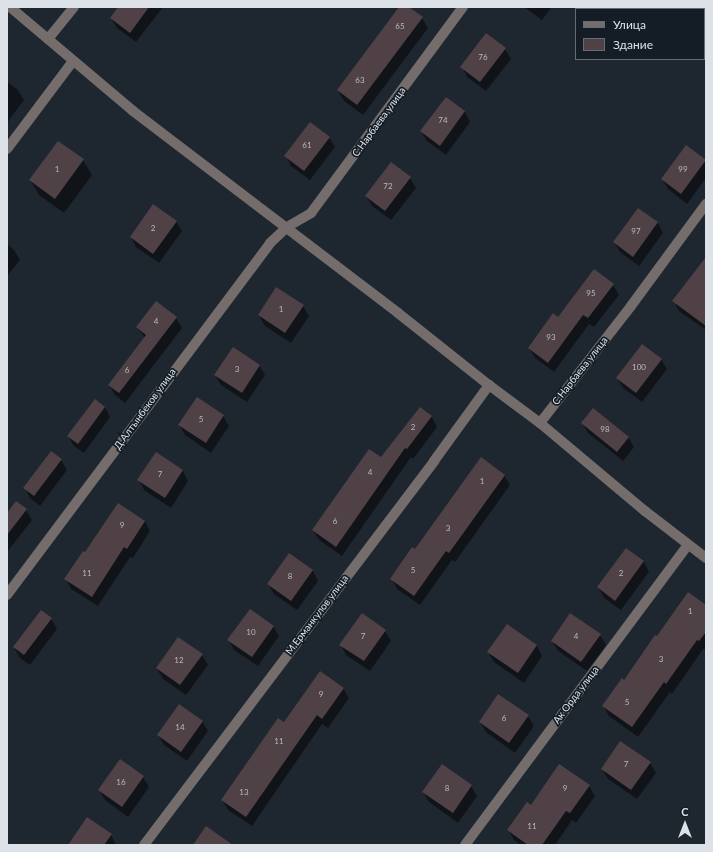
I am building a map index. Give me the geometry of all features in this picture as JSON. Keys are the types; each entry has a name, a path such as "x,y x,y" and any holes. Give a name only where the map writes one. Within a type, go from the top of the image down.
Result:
{"street":[{"path":"10,7 133,111 287,227 392,308 488,385 540,423 645,511 706,558"},
{"path":"48,39 74,7"},
{"name":"С.Нарбаева улица","path":"287,227 311,214 463,7"},
{"path":"7,149 73,61"},
{"name":"С.Нарбаева улица","path":"540,423 631,306 706,204"},
{"name":"Д.Алтынбеков улица","path":"7,595 270,243 287,227"},
{"name":"М.Ерманкулов улица","path":"144,845 434,461 488,385"},
{"name":"Ак Орда улица","path":"465,845 688,545"}],"building":[{"path":"118,7 149,7 130,33 110,18"},
{"path":"399,7 409,7 423,17 357,105 337,90"},
{"path":"486,33 506,48 480,82 460,67"},
{"path":"446,97 465,111 440,146 420,131"},
{"path":"310,122 330,137 304,171 284,156"},
{"path":"58,141 84,159 55,199 29,180"},
{"path":"686,145 706,160 681,194 661,179"},
{"path":"391,162 411,177 385,211 365,196"},
{"path":"153,204 177,221 153,254 130,237"},
{"path":"638,208 658,222 633,257 613,242"},
{"path":"706,257 706,326 672,301"},
{"path":"594,269 614,284 588,318 583,315 548,363 528,348 553,313 558,317"},
{"path":"276,287 304,305 285,333 258,315"},
{"path":"156,301 177,317 119,393 108,385 146,335 136,327"},
{"path":"642,344 662,359 636,393 616,378"},
{"path":"233,347 260,365 242,393 214,375"},
{"path":"197,397 224,415 206,443 178,425"},
{"path":"95,399 105,407 78,444 67,436"},
{"path":"420,407 432,416 407,449 405,448 336,547 312,530 369,449 381,457"},
{"path":"593,408 629,437 617,452 581,423"},
{"path":"51,451 62,459 34,496 23,488"},
{"path":"156,452 183,470 165,498 137,480"},
{"path":"481,457 505,475 449,553 446,551 414,596 390,579 412,547 415,549"},
{"path":"16,501 27,509 7,535 7,513"},
{"path":"118,503 145,521 127,549 124,547 92,597 64,579 83,551 85,552"},
{"path":"626,548 644,561 615,601 597,587"},
{"path":"289,553 313,570 291,601 267,584"},
{"path":"688,592 706,605 706,632 699,641 697,640 666,684 664,682 632,727 602,706 622,678 624,680 655,635 657,636"},
{"path":"250,609 274,626 252,657 227,640"},
{"path":"41,610 52,618 24,655 13,647"},
{"path":"362,613 386,630 364,661 339,645"},
{"path":"570,613 601,634 581,662 551,641"},
{"path":"507,624 537,645 518,673 487,652"},
{"path":"178,637 203,654 180,685 156,668"},
{"path":"320,671 344,688 322,719 317,715 246,817 221,800 278,718 284,722"},
{"path":"498,694 529,715 509,743 479,722"},
{"path":"179,704 203,721 181,752 157,735"},
{"path":"620,741 651,762 631,790 601,769"},
{"path":"120,759 144,776 122,807 98,790"},
{"path":"442,764 472,785 453,813 422,792"},
{"path":"559,764 590,785 570,813 566,811 542,845 528,845 507,830 527,802 531,805"},
{"path":"87,817 112,834 104,845 68,845"},
{"path":"206,826 233,845 193,845"}]}
